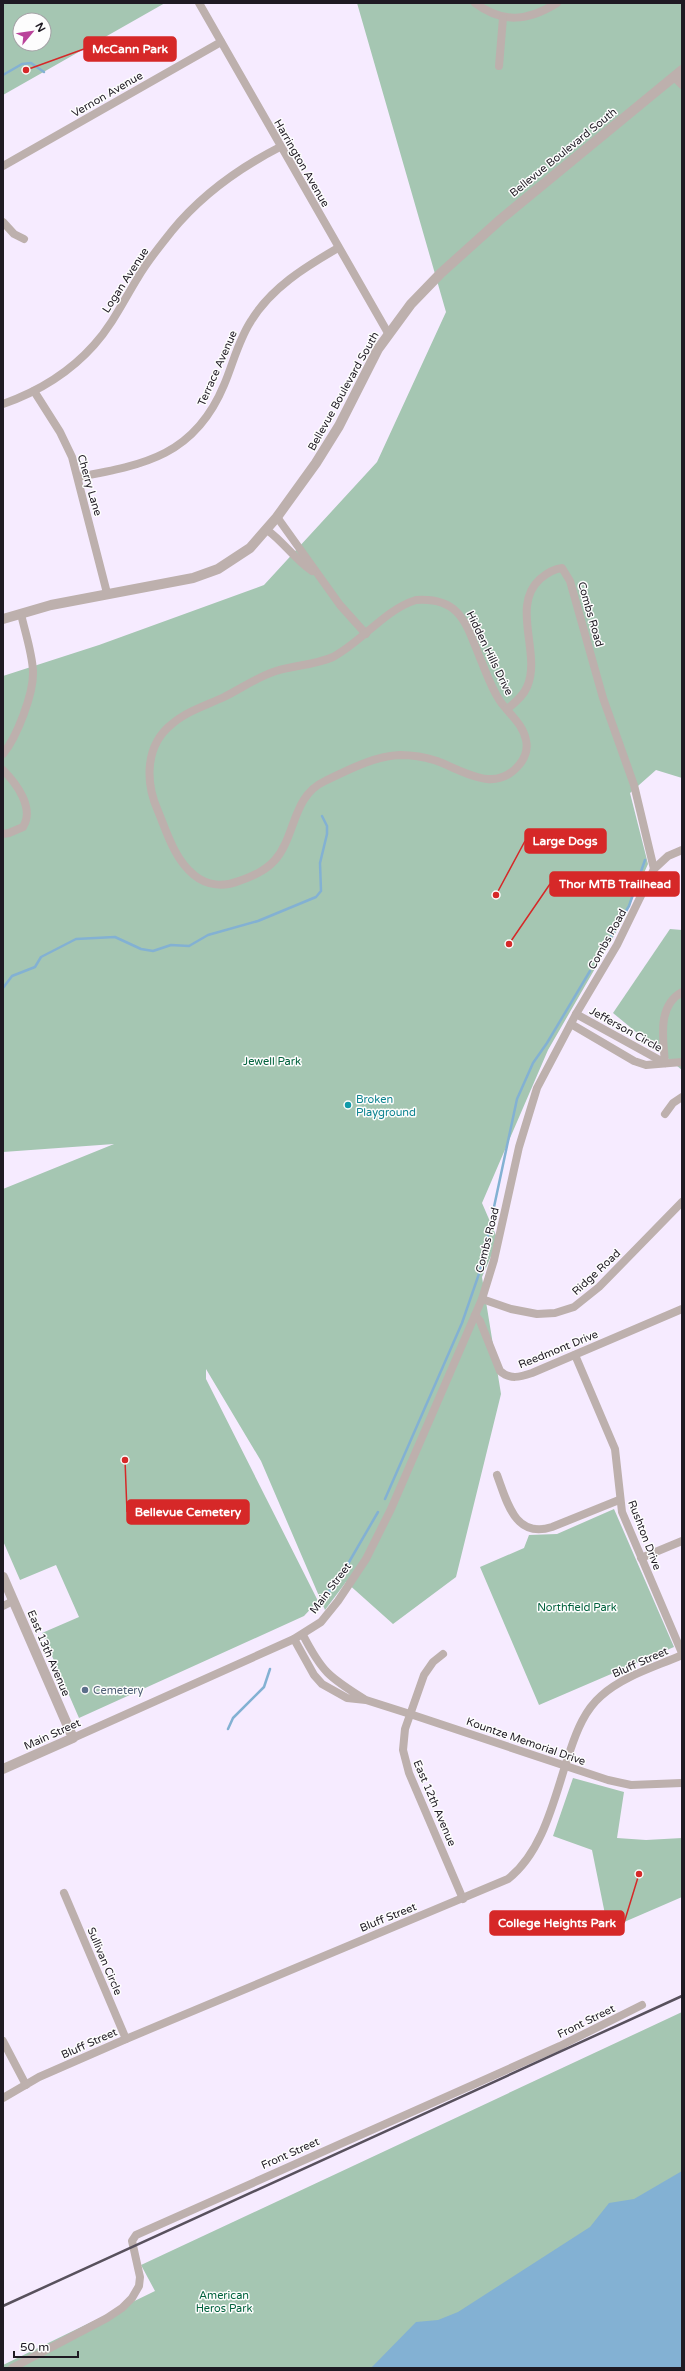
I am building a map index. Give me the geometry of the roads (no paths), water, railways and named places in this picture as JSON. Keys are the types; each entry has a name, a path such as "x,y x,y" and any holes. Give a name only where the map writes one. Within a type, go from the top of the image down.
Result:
{"street":[{"name":"Harrington Avenue","path":"199,3 280,147 388,333"},
{"path":"475,3 483,9 503,18 528,16 557,3"},
{"path":"499,66 503,18"},
{"name":"Vernon Avenue","path":"3,166 221,42"},
{"name":"Bellevue Boulevard South","path":"3,619 107,593 176,582 207,574 240,555 267,530 329,444 366,368 388,333 431,283 500,219 576,155 680,78"},
{"name":"Logan Avenue","path":"3,404 34,391 71,366 95,345 116,317 138,277 187,214 230,176 253,161 280,147"},
{"path":"3,222 14,234 24,239"},
{"name":"Terrace Avenue","path":"78,477 143,464 184,441 209,414 224,386 242,337 252,320 291,277 338,248"},
{"name":"Cherry Lane","path":"34,391 60,432 78,477 107,593"},
{"path":"277,517 318,575 366,634"},
{"path":"267,530 282,542 296,560 318,575"},
{"name":"Combs Road","path":"475,1316 494,1260 530,1106 543,1073 576,1014 618,945 654,869 634,785 603,698 570,581 562,568 544,576 532,588 529,597 528,625 532,669 530,679 523,694 507,709"},
{"name":"Hidden Hills Drive","path":"425,600 450,606 462,616 492,686 523,730 527,744 526,752 520,765 502,777 482,779 439,762 419,757 399,755 378,759 322,782 310,792 301,804 280,854 267,868 246,879 224,886 198,878 178,857 155,804 150,783 149,764 161,735 181,717 257,678 279,670 321,662 341,652 366,634 408,602 425,600"},
{"path":"3,754 17,735 32,685 33,670 21,614"},
{"path":"3,770 22,796 28,815 23,827 3,834"},
{"path":"654,869 668,856 682,850"},
{"path":"665,1063 664,1013 673,998 682,992"},
{"name":"Jefferson Circle","path":"576,1014 665,1063"},
{"name":"Jefferson Circle","path":"571,1024 634,1061 646,1065 682,1062"},
{"path":"665,1114 673,1103 682,1097"},
{"name":"Ridge Road","path":"482,1298 511,1309 537,1314 554,1313 574,1307 595,1291 682,1202"},
{"name":"Reedmont Drive","path":"475,1316 480,1322 497,1366 504,1375 514,1378 575,1355 682,1309"},
{"name":"Main Street","path":"3,1769 294,1640 321,1622 338,1601 370,1552 475,1316"},
{"name":"Rushton Drive","path":"575,1355 615,1449 618,1465 619,1500 627,1526 682,1654"},
{"path":"497,1475 512,1512 522,1525 529,1529 545,1530 619,1500"},
{"path":"641,1558 682,1541"},
{"name":"East 13th Avenue","path":"3,1577 73,1738"},
{"path":"3,1606 13,1601"},
{"path":"303,1635 314,1656 328,1675 366,1700"},
{"path":"294,1640 314,1675 322,1684 347,1698 366,1700"},
{"name":"East 12th Avenue","path":"443,1654 428,1668 424,1675 410,1714 403,1741 405,1762 463,1899"},
{"name":"Bluff Street","path":"3,2098 26,2085 126,2039 508,1879 526,1862 540,1837 564,1766 582,1721 600,1696 621,1682 682,1654"},
{"name":"Kountze Memorial Drive","path":"366,1700 608,1780 631,1785 682,1783"},
{"name":"Sullivan Circle","path":"64,1893 126,2039"},
{"name":"Front Street","path":"12,2368 107,2318 122,2308 132,2298 139,2286 140,2277 132,2241 136,2235 560,2046 642,2005"},
{"path":"3,2041 26,2085"}],"water":[{"path":"682,2171 682,2368 371,2368 416,2322 438,2320 458,2312 590,2227 609,2203 634,2199"}],"waterway":[{"path":"3,75 22,64 31,63 44,72"},
{"path":"3,988 12,976 35,967 41,957 76,939 115,937 141,949 153,951 171,945 189,946 208,935 258,921 316,897 321,891 320,863 327,834 327,826 322,816"},
{"path":"603,950 629,906 645,860"},
{"path":"385,1499 462,1323 481,1268 517,1099 533,1063 547,1043 590,971"},
{"path":"326,1596 345,1569 378,1512"},
{"path":"228,1729 233,1718 264,1687 270,1669"}],"railway":[{"path":"3,2306 682,1996"}],"place":[{"name":"McCann Park","path":"26,70"},
{"name":"Large Dogs","path":"496,895"},
{"name":"Thor MTB Trailhead","path":"509,944"},
{"name":"Broken Playground","path":"348,1105"},
{"name":"Bellevue Cemetery","path":"125,1460"},
{"name":"Cemetery","path":"85,1690"},
{"name":"College Heights Park","path":"639,1874"}],"park label":[{"name":"Jewell Park","path":"272,1061"},
{"name":"Northfield Park","path":"577,1607"},
{"name":"American Heros Park","path":"224,2301"}]}
